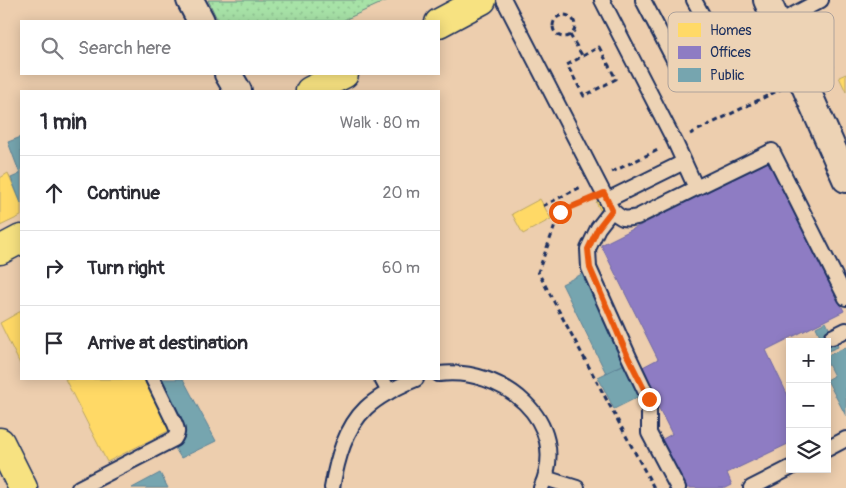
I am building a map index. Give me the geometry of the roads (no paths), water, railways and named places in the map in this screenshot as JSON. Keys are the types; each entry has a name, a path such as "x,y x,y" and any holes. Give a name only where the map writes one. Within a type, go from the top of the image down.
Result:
{"main road":[{"path":"440,22 468,3"},
{"path":"312,90 342,75"},
{"path":"0,250 20,240"},
{"path":"0,442 13,479"}],"street":[{"path":"190,0 200,20"},
{"path":"767,0 772,12"},
{"path":"229,75 237,90"},
{"path":"808,92 846,179"}],"lane":[{"path":"504,0 608,201 618,216 626,219 636,217 772,151 846,298"},
{"path":"602,0 675,142 696,188"},
{"path":"643,0 668,48"},
{"path":"694,0 700,12"},
{"path":"803,6 821,0"},
{"path":"678,488 649,433 649,399 628,357 590,268 588,249 608,201 684,162"},
{"path":"832,337 846,330"},
{"path":"440,374 459,373 487,379 513,394 528,406 541,424 548,443 548,463 543,483 577,488"},
{"path":"79,488 174,439 178,432 176,424 154,380"},
{"path":"383,380 389,392"},
{"path":"332,488 342,449 352,426 367,408 389,392 414,380"},
{"path":"831,446 846,439"},
{"path":"751,488 786,470"}]}
